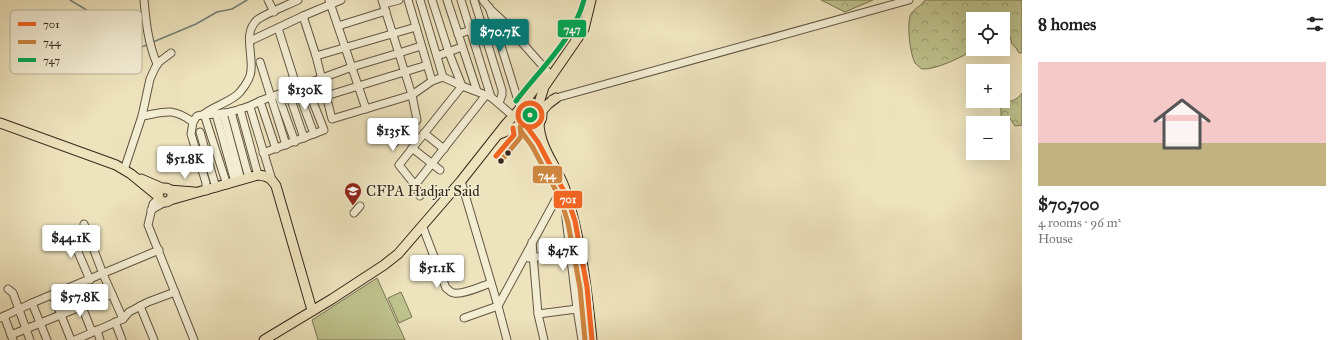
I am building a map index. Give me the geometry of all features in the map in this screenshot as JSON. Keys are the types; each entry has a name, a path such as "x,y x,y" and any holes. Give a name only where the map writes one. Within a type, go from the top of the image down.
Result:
{"main road":[{"path":"498,135 518,126 534,126 539,122 542,116 537,106 541,92 551,75 582,33 586,24 591,0"},
{"path":"269,339 384,265 398,254 461,181 519,110 575,38 588,14"},
{"path":"541,92 554,98 548,104 537,106 528,103 519,110 518,118 521,124 526,126 538,142 567,197"},
{"path":"539,122 542,143 564,186 575,221 587,287 592,340"},
{"path":"0,123 116,165 163,199 203,192 242,180 267,176 276,186 312,310"},
{"path":"127,172 166,189 172,194 163,199"},
{"path":"166,189 203,192"}],"street":[{"path":"144,0 146,25 152,52 157,64"},
{"path":"268,0 274,12"},
{"path":"204,114 211,108 239,93 247,82 251,71 249,33 252,26 258,19 274,12 285,3 298,0"},
{"path":"250,41 330,2 341,0"},
{"path":"338,26 384,5 399,0"},
{"path":"408,0 432,81"},
{"path":"420,0 443,77"},
{"path":"432,0 449,53 462,86"},
{"path":"449,0 458,34 477,91"},
{"path":"461,0 489,96"},
{"path":"474,0 502,90 502,98 499,103"},
{"path":"483,0 504,21 548,72"},
{"path":"554,98 909,0"},
{"path":"330,2 366,109"},
{"path":"384,5 412,95 417,120 411,125"},
{"path":"489,7 519,110"},
{"path":"303,16 316,56 332,119 412,95 432,81 443,77 489,96 499,103 519,110"},
{"path":"458,34 504,21"},
{"path":"316,56 416,27"},
{"path":"278,28 297,88 314,134"},
{"path":"203,192 206,183 192,134 193,122 197,116 223,113 250,107 260,101 352,67 399,54 421,46"},
{"path":"437,56 449,53 462,47"},
{"path":"127,172 150,79 157,64 171,53"},
{"path":"260,62 270,98 286,145"},
{"path":"326,96 427,65"},
{"path":"263,153 324,130 306,84"},
{"path":"420,196 415,185 399,164 462,86"},
{"path":"288,91 304,138"},
{"path":"278,95 295,142"},
{"path":"415,185 489,96"},
{"path":"260,101 276,149"},
{"path":"250,107 272,180"},
{"path":"240,109 249,142 242,180"},
{"path":"142,116 169,111 182,114 193,122"},
{"path":"223,113 240,145 242,180"},
{"path":"223,113 242,180"},
{"path":"223,113 242,180"},
{"path":"204,114 209,130 242,180"},
{"path":"192,134 209,130"},
{"path":"200,132 216,188"},
{"path":"424,133 444,149"},
{"path":"233,148 259,139"},
{"path":"412,148 440,170"},
{"path":"461,181 507,340"},
{"path":"464,318 498,306 562,188"},
{"path":"557,197 562,202 565,210 582,340"},
{"path":"163,199 153,204 150,210 148,225 194,340"},
{"path":"354,213 360,206"},
{"path":"84,224 103,274 123,319"},
{"path":"422,225 446,288 452,293 459,294 491,283"},
{"path":"69,231 90,280"},
{"path":"62,244 87,232"},
{"path":"532,242 538,314 544,340"},
{"path":"112,294 26,329 12,338 2,317 159,250"},
{"path":"523,260 570,253"},
{"path":"8,289 13,292 30,340"},
{"path":"75,340 123,319 129,312 140,306 175,292"},
{"path":"53,295 71,340"},
{"path":"32,303 47,340"},
{"path":"82,306 100,340"},
{"path":"140,306 154,340"},
{"path":"538,314 577,309"},
{"path":"115,322 122,340"}],"green space":[{"path":"821,0 873,0 845,12"},
{"path":"925,0 1022,0 1022,53 1019,53 1012,44 1010,36 1010,12 966,12 966,54 941,65 928,69 922,69 913,59 909,33 909,21 911,14"},
{"path":"1022,93 1022,125 1015,126 1010,116 1001,116 1001,108 1010,108 1010,101 1018,98"},
{"path":"377,278 405,340 318,340 312,320"},
{"path":"401,292 412,317 399,323 388,298"}],"waterway":[{"path":"70,0 87,10"},
{"path":"153,42 196,24 217,12 232,9 247,0"},
{"path":"142,47 147,45"}],"transit line":[{"name":"747","path":"516,101 564,41 579,14 584,0"},
{"name":"701","path":"530,103 535,104 541,110 542,115 541,120 535,126 530,127 525,126 519,120 518,115 519,110 525,104 530,103"},
{"name":"747","path":"528,110 532,110 535,115 532,120 528,120 525,117 525,113 528,110"},
{"name":"744","path":"501,161 520,138 520,127"},
{"name":"701","path":"527,127 538,142 567,197 575,221 587,287 592,340"},
{"name":"701","path":"496,156 514,135 513,128"},
{"name":"744","path":"521,131 532,146 561,200 568,223 580,288 585,340"}],"place":[{"name":"CFPA Hadjar Said","path":"353,206"}]}
